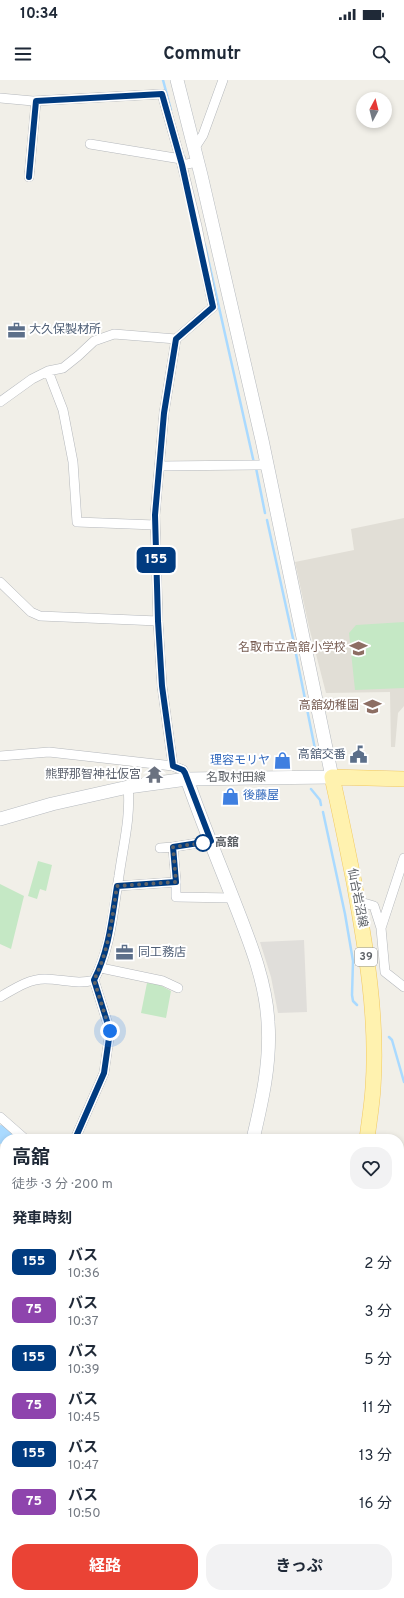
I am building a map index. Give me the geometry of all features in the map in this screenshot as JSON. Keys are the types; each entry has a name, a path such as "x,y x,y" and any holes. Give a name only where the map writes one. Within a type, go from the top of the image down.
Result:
{"main road":[{"path":"332,777 404,779"},
{"name":"仙台岩沼線","path":"332,777 364,940 373,1031 373,1087 368,1134"}],"street":[{"path":"173,766 162,686 158,621 155,525 159,466 164,413 176,339 213,307 188,160 177,80"},
{"path":"188,160 203,135 223,80"},
{"path":"0,98 36,105 162,94 188,160 267,465 332,777"},
{"path":"29,177 36,105"},
{"path":"90,144 188,160"},
{"path":"0,402 32,379 48,371 63,368 94,341 114,334 176,339"},
{"path":"48,371 63,410 73,462 77,522 155,525"},
{"path":"159,466 267,465"},
{"path":"0,582 31,612 40,616 158,621"},
{"path":"0,756 49,752 173,766 183,770 233,898 254,957 264,994 269,1039 264,1090 254,1134"},
{"name":"名取村田線","path":"0,819 52,804 128,787 187,779 332,777"},
{"path":"77,1134 104,1073 110,1031 94,980 104,961 111,925 129,811 128,787"},
{"path":"160,848 211,841"},
{"path":"173,847 176,897 233,898"},
{"path":"381,928 404,858"},
{"path":"117,886 176,882"},
{"path":"357,901 374,906 381,928 385,972 404,987"},
{"path":"100,968 162,980 178,988"},
{"path":"0,997 32,980 44,979 81,982 94,980"},
{"path":"0,1117 19,1134"}],"shaded area":[{"name":"名取市立高舘小学校","path":"404,518 404,706 398,713 395,747 391,747 390,692 326,693 309,627 295,562 354,550 351,529"},
{"path":"304,940 307,1012 278,1013 271,977 260,942"}],"green space":[{"path":"404,622 404,688 355,690 349,633 356,625"},
{"path":"38,861 52,865 46,891 40,889 37,899 28,896"},
{"path":"0,884 24,896 11,949 0,944"},
{"path":"147,983 158,984 171,991 166,1018 141,1013"}],"waterway":[{"path":"163,80 171,110"},
{"path":"205,245 254,463"},
{"path":"256,468 265,513"},
{"path":"267,520 294,643"},
{"path":"295,649 317,759"},
{"path":"311,789 320,800 321,805"},
{"path":"323,812 345,914 353,961 352,995 353,1001 357,1005"},
{"path":"389,1037 392,1040 404,1082"}],"bus line":[{"name":"155","path":"29,177 36,101 162,94 197,226 213,307 176,339 164,413 155,515 158,621 162,686 173,766 180,768 185,773 195,803 211,841 173,847 176,882 117,886 104,961 94,980 110,1031 104,1073 77,1134"}],"place":[{"name":"大久保製材所","path":"16,330"},
{"name":"名取市立高舘小学校","path":"359,648"},
{"name":"高舘幼稚園","path":"372,706"},
{"name":"高舘交番","path":"359,755"},
{"name":"理容モリヤ","path":"283,761"},
{"name":"熊野那智神社仮宮","path":"154,775"},
{"name":"後藤屋","path":"230,796"},
{"name":"高舘","path":"203,843"},
{"name":"同工務店","path":"125,953"}],"route":[{"path":"110,1031 94,980 104,961 117,886 176,882 173,847 203,843"}]}
